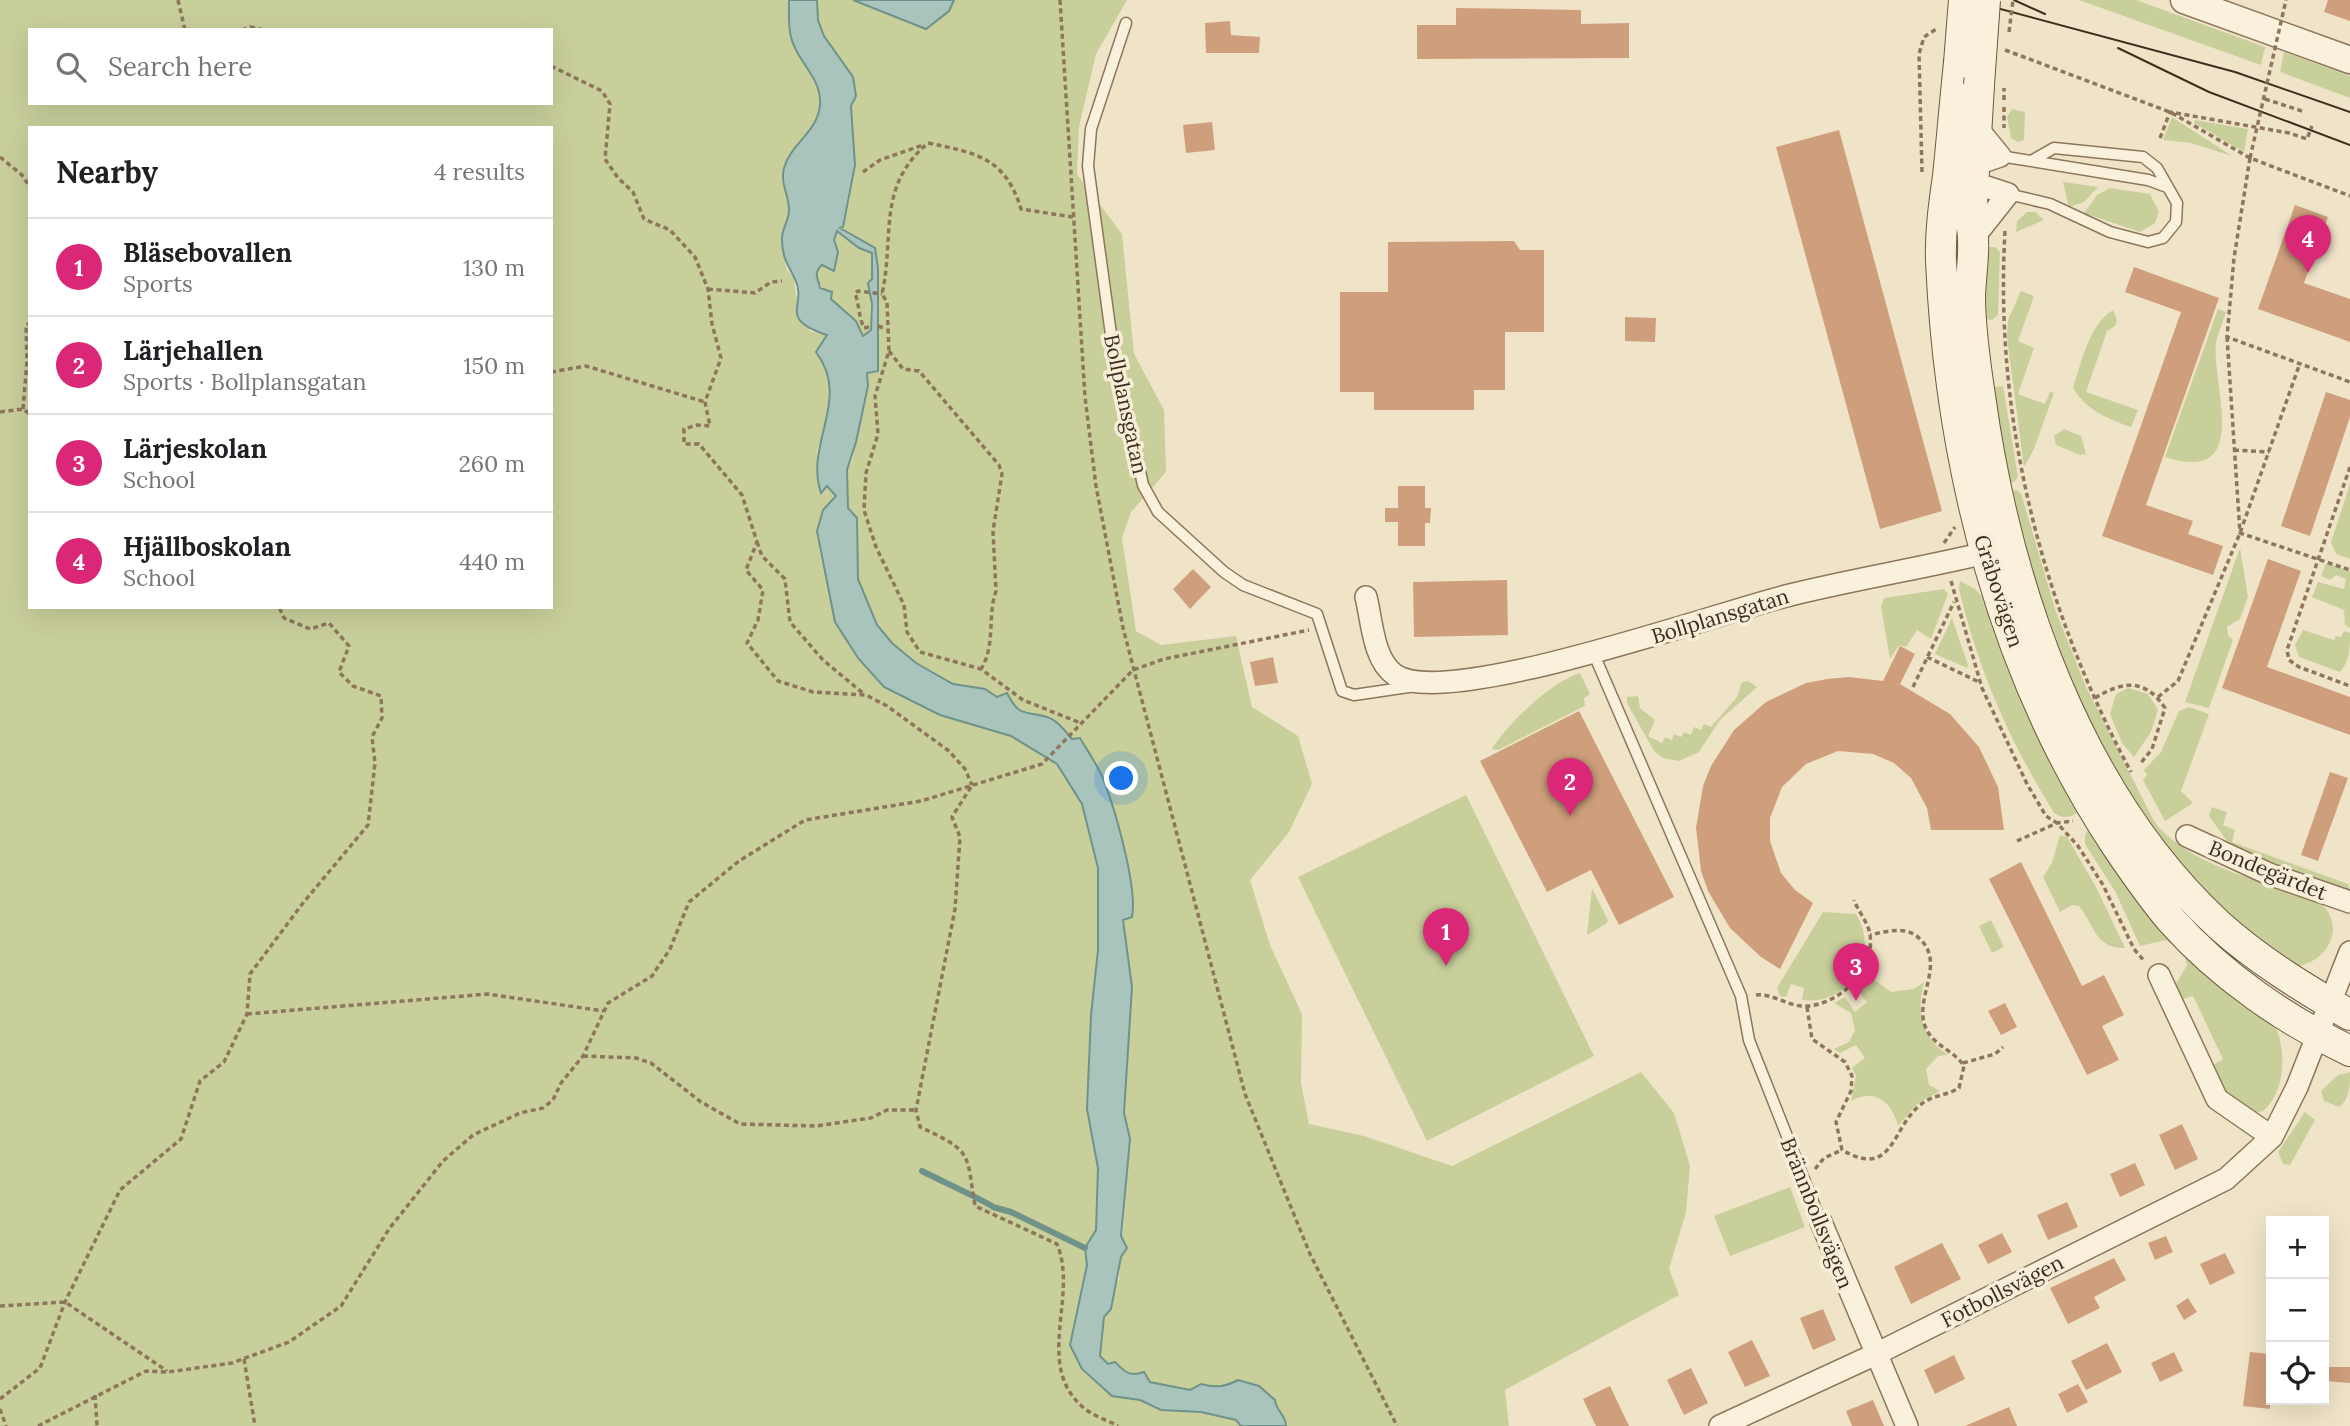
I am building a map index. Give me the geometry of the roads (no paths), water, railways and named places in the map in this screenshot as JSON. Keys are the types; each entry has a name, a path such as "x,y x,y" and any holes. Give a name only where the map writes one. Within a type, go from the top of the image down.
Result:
{"main road":[{"name":"Gråbovägen","path":"1964,0 1959,63 1981,167 1941,241 1944,302 1963,449 1998,550 2059,692 2116,799 2174,879 2220,925 2278,972 2340,1009"},
{"name":"Gråbovägen","path":"1985,0 1992,93 1977,128 1981,167 1971,222 1974,236 1970,296 1998,550 2029,681 2052,734 2090,805 2148,892 2173,923 2229,975 2316,1035 2350,1051"}],"street":[{"path":"2184,0 2350,60"},
{"path":"1974,236 1983,229 1994,208 2008,194 1981,167"},
{"name":"Bollplansgatan","path":"1366,597 1381,659 1396,675 1429,684 1511,672 1593,652 1788,595 1998,550"},
{"name":"Bondegärdet","path":"2187,836 2269,874 2350,902"},
{"path":"2340,1009 2350,952"},
{"path":"2159,975 2217,1099 2272,1137"},
{"name":"Fotbollsvägen","path":"1720,1426 1875,1354 2226,1179 2272,1137 2297,1087 2316,1035 2340,1009"},
{"name":"Brännbollsvägen","path":"1821,1222 1907,1426"}],"lane":[{"name":"Bollplansgatan","path":"1126,23 1091,129 1088,166 1113,349 1143,485 1158,512 1224,572 1264,594 1317,614 1342,691 1354,695 1429,684"},
{"path":"2008,194 2050,204 2110,232 2148,242 2163,238 2176,222 2177,203 2157,168 2143,157 2054,148 2033,160"},
{"path":"1981,167 2033,160 2148,180 2169,189"},
{"name":"Brännbollsvägen","path":"1593,652 1741,996 1749,1040 1821,1222"}],"water":[{"path":"789,0 817,0 818,20 824,36 853,77 856,96 851,106 855,165 843,227 840,228 875,248 878,268 878,371 867,373 868,386 847,470 848,508 857,518 858,579 877,625 892,643 916,663 953,684 985,689 997,697 1007,693 1019,710 1051,718 1072,739 1080,738 1102,776 1124,846 1133,904 1132,917 1123,920 1132,987 1124,1113 1130,1139 1121,1236 1127,1248 1121,1257 1111,1309 1104,1317 1100,1356 1108,1364 1115,1362 1128,1373 1144,1372 1150,1382 1190,1390 1201,1384 1220,1386 1238,1380 1259,1386 1275,1400 1286,1426 1241,1426 1236,1420 1201,1412 1161,1410 1140,1400 1112,1396 1082,1369 1070,1345 1087,1265 1085,1248 1096,1230 1098,1168 1087,1109 1091,1015 1098,950 1098,868 1082,804 1057,764 1011,736 940,715 884,687 858,658 835,622 817,531 823,510 836,496 827,486 821,493 817,475 830,387 826,370 816,352 827,335 802,323 798,317 798,288 782,246 789,210 783,179 784,168 816,119 820,99 815,82 797,53 791,37","holes":["837,231 859,248 872,253 872,279 868,283 872,304 871,330 863,336 856,321 831,299 832,292 820,288 817,274 822,265 834,271 838,252 834,240"]},
{"path":"853,0 954,0 949,11 926,29"}],"waterway":[{"path":"922,1171 993,1207 1011,1212 1085,1248"}],"tram line":[{"path":"1967,0 2235,72 2350,112"},
{"path":"2014,0 2045,14"},
{"path":"2118,48 2209,92 2350,145"}],"place":[{"name":"Hjällboskolan","path":"2308,273"},
{"name":"Lärjehallen","path":"1570,816"},
{"name":"Bläsebovallen","path":"1446,966"},
{"name":"Lärjeskolan","path":"1856,1001"}]}
